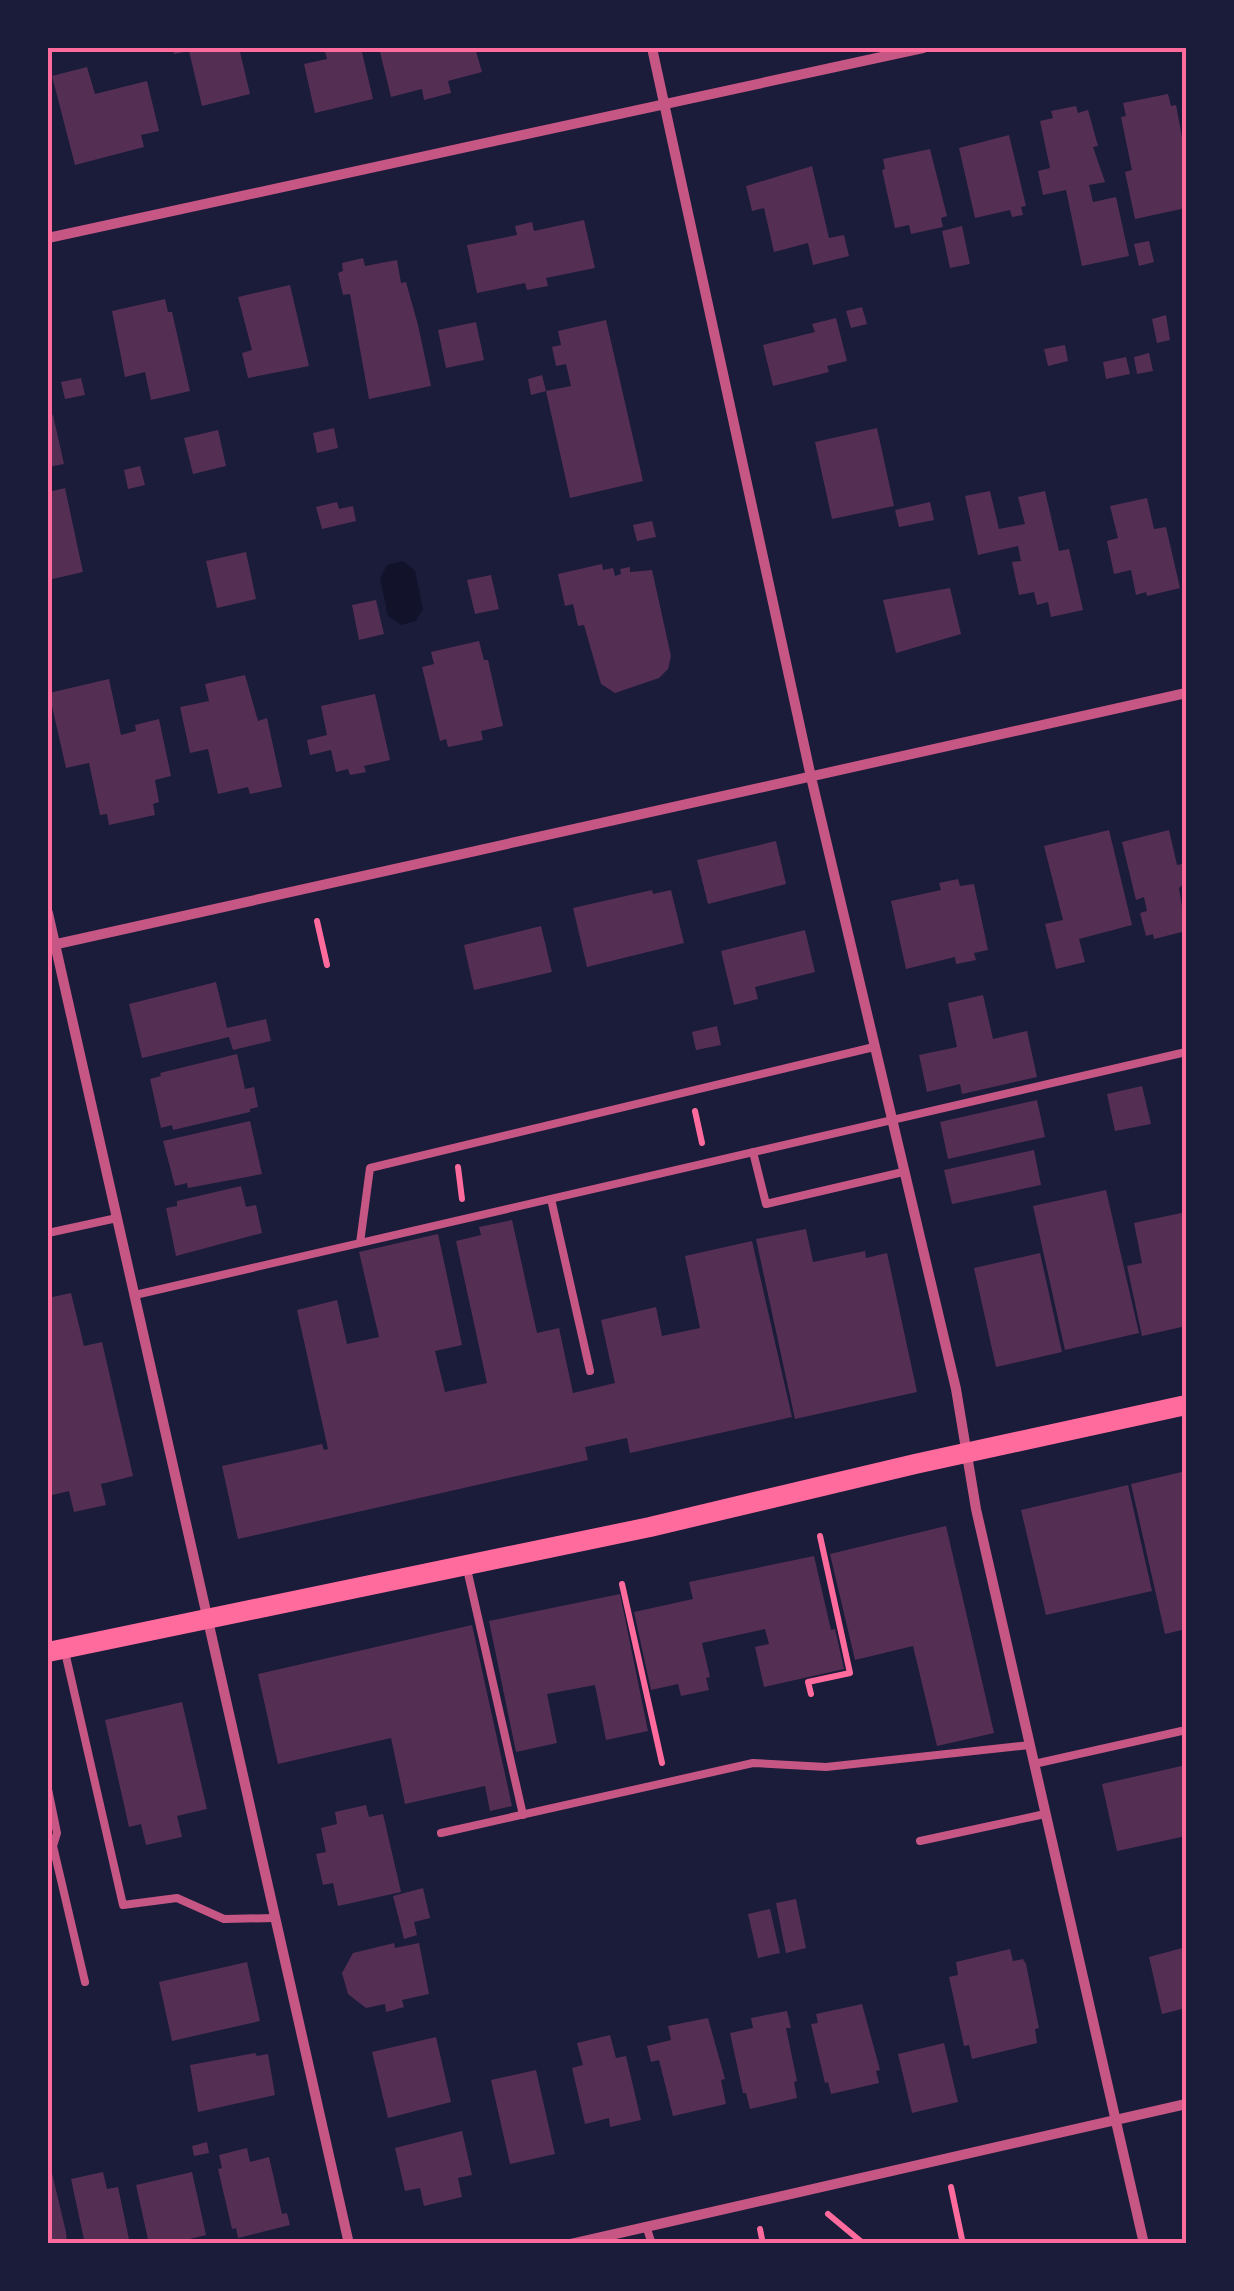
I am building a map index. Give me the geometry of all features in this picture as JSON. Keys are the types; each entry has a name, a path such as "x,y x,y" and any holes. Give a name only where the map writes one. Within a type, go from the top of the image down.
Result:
{"main road":[{"path":"56,1651 650,1528 1186,1405"}],"street":[{"path":"652,48 811,776 956,1389 976,1509 1144,2244"},
{"path":"48,238 924,48"},
{"path":"51,945 1186,693"},
{"path":"48,913 51,945 118,1218 349,2244"},
{"path":"572,2244 1186,2104"}],"lane":[{"path":"360,1243 370,1168 874,1047"},
{"path":"135,1295 1186,1052"},
{"path":"754,1152 766,1204 904,1172"},
{"path":"551,1198 590,1371"},
{"path":"48,1234 118,1218"},
{"path":"466,1564 523,1815"},
{"path":"56,1651 122,1904 177,1898 224,1918 274,1918"},
{"path":"1034,1764 1186,1730"},
{"path":"441,1833 753,1763 826,1767 1030,1745"},
{"path":"48,1790 57,1833 54,1846 85,1982"},
{"path":"920,1841 1045,1814"},
{"path":"646,2226 652,2244"}],"path":[{"path":"316,920 327,965"},
{"path":"690,1090 706,1163"},
{"path":"455,1146 464,1219"},
{"path":"811,1694 808,1682 850,1673 820,1536"},
{"path":"622,1584 666,1782"},
{"path":"951,2187 963,2244"},
{"path":"828,2214 864,2244"},
{"path":"760,2230 763,2244"}],"shaded area":[{"path":"403,561 415,571 423,609 416,621 401,625 388,616 380,578 387,565"}],"building":[{"path":"173,48 239,48 250,94 202,106 189,51 174,54"},
{"path":"324,48 361,48 373,99 315,113 304,64 327,59"},
{"path":"379,48 475,48 482,72 448,81 451,93 424,100 422,89 391,97"},
{"path":"87,67 95,94 147,81 159,131 141,135 144,147 75,165 52,76"},
{"path":"1168,94 1171,106 1176,105 1186,158 1186,208 1135,219 1125,172 1132,170 1121,117 1126,116 1123,103"},
{"path":"1076,106 1078,113 1088,110 1098,146 1093,147 1105,182 1089,185 1093,202 1116,197 1129,256 1082,266 1066,190 1043,195 1038,171 1050,168 1040,121 1053,118 1051,111"},
{"path":"1009,135 1026,206 1021,207 1023,215 1012,217 1010,210 975,218 959,148"},
{"path":"930,149 947,216 941,218 943,227 911,234 909,225 895,228 883,159"},
{"path":"812,166 829,238 844,235 849,256 813,265 808,243 774,252 764,208 752,211 746,186"},
{"path":"584,220 595,268 546,278 548,286 527,290 525,283 477,293 467,245 517,235 515,226 532,222 534,231"},
{"path":"962,226 970,264 950,268 942,231"},
{"path":"1149,241 1154,262 1139,266 1134,244"},
{"path":"363,258 365,266 397,260 401,283 406,282 418,325 431,386 369,399 350,294 343,295 338,273 343,271 342,263"},
{"path":"290,285 309,366 248,378 242,353 252,350 238,297"},
{"path":"165,299 168,312 172,312 190,391 151,400 145,372 125,377 112,311"},
{"path":"862,307 867,324 851,328 846,311"},
{"path":"1166,315 1170,340 1157,343 1152,319"},
{"path":"836,318 847,361 827,366 829,372 773,386 763,345 815,332 812,324"},
{"path":"606,320 643,481 570,498 546,391 571,386 566,364 556,366 552,347 561,345 558,331"},
{"path":"476,322 484,360 446,368 438,330"},
{"path":"1065,345 1068,361 1048,366 1044,349"},
{"path":"1149,353 1153,371 1137,374 1134,357"},
{"path":"1126,357 1130,374 1106,379 1103,362"},
{"path":"542,375 546,391 531,395 528,379"},
{"path":"81,378 85,395 65,399 61,382"},
{"path":"53,415 64,464 48,467 48,417"},
{"path":"334,428 338,448 317,453 313,433"},
{"path":"877,428 894,506 832,519 815,442"},
{"path":"218,430 226,466 193,474 184,438"},
{"path":"140,466 145,485 128,489 124,470"},
{"path":"65,488 83,572 48,580 48,492"},
{"path":"990,491 999,529 1025,524 1018,497 1045,491 1059,551 1069,549 1083,610 1051,617 1048,602 1037,605 1034,592 1019,595 1012,562 1021,561 1018,546 978,555 965,496"},
{"path":"1147,498 1154,529 1166,527 1180,588 1147,596 1146,592 1136,595 1131,570 1114,574 1107,541 1118,538 1110,506"},
{"path":"337,502 339,509 353,506 356,521 322,529 316,507"},
{"path":"930,502 934,520 899,527 895,510"},
{"path":"652,521 656,537 637,541 633,525"},
{"path":"246,552 256,599 217,608 206,561"},
{"path":"602,564 603,570 613,568 615,576 621,574 620,569 630,567 630,572 652,570 671,656 668,669 659,678 615,693 601,684 584,625 578,626 573,604 565,606 558,574"},
{"path":"491,575 499,609 475,614 467,580"},
{"path":"950,588 961,634 896,653 883,600"},
{"path":"376,600 384,634 359,640 352,605"},
{"path":"479,641 484,660 488,660 503,726 481,731 483,740 448,747 446,739 440,741 422,667 434,664 431,652"},
{"path":"245,675 258,721 267,718 282,787 250,794 248,787 218,794 208,749 190,753 180,707 209,701 205,684"},
{"path":"109,679 121,735 136,731 135,725 159,719 171,776 155,780 159,802 153,804 155,815 109,825 107,814 100,815 89,763 66,768 49,693"},
{"path":"375,694 390,760 364,766 366,772 350,775 348,769 336,772 331,750 310,755 307,740 327,735 321,706"},
{"path":"1109,830 1132,925 1079,939 1085,962 1056,969 1045,924 1063,920 1044,846"},
{"path":"1169,830 1177,865 1182,864 1186,882 1179,888 1186,931 1154,939 1153,934 1146,936 1140,913 1147,911 1144,897 1136,900 1122,842"},
{"path":"776,841 786,884 708,904 697,860"},
{"path":"958,879 960,886 974,884 988,950 974,953 976,960 956,964 955,957 906,969 891,901 941,890 939,883"},
{"path":"652,890 653,894 671,890 684,943 587,967 573,908"},
{"path":"541,926 552,972 474,990 464,945"},
{"path":"805,930 815,972 755,987 758,999 734,1005 721,951"},
{"path":"216,982 227,1028 266,1019 271,1041 233,1050 229,1037 142,1058 129,1004"},
{"path":"983,995 993,1039 1027,1031 1037,1077 962,1094 960,1084 927,1092 919,1055 957,1047 948,1003"},
{"path":"717,1026 721,1045 696,1050 692,1032"},
{"path":"237,1054 245,1089 254,1087 258,1107 173,1130 172,1125 161,1128 150,1079 161,1076 160,1073"},
{"path":"1142,1086 1151,1124 1115,1131 1107,1094"},
{"path":"1037,1100 1045,1137 948,1159 940,1122"},
{"path":"250,1121 262,1174 188,1188 187,1183 175,1186 163,1141"},
{"path":"1034,1150 1041,1185 952,1204 944,1170"},
{"path":"241,1186 246,1207 256,1205 262,1233 176,1256 166,1208 177,1206 177,1201"},
{"path":"1106,1190 1139,1333 1065,1350 1033,1206"},
{"path":"1186,1212 1186,1326 1142,1336 1127,1266 1142,1263 1134,1223"},
{"path":"512,1220 537,1333 559,1328 573,1393 615,1383 601,1320 656,1307 662,1336 700,1328 685,1256 752,1241 792,1417 630,1453 627,1438 585,1447 588,1460 238,1539 222,1466 322,1444 324,1450 328,1449 297,1310 337,1300 347,1344 379,1337 359,1252 438,1234 462,1345 435,1351 445,1392 487,1383 456,1241 481,1235 479,1227"},
{"path":"806,1229 813,1262 865,1251 866,1258 887,1253 917,1392 795,1419 756,1239"},
{"path":"1040,1253 1062,1352 996,1367 974,1268"},
{"path":"71,1293 84,1346 102,1342 133,1476 101,1484 106,1505 74,1512 69,1491 48,1496 48,1298"},
{"path":"1186,1471 1186,1629 1165,1634 1131,1484"},
{"path":"1128,1485 1152,1591 1046,1615 1021,1510"},
{"path":"946,1526 994,1733 937,1746 913,1646 855,1660 830,1554"},
{"path":"814,1556 844,1669 764,1687 755,1647 769,1644 765,1629 702,1643 709,1690 681,1696 678,1684 651,1690 634,1612 693,1599 689,1582"},
{"path":"620,1594 648,1731 606,1740 595,1685 547,1694 557,1743 516,1752 489,1621"},
{"path":"472,1625 512,1806 490,1811 485,1786 405,1804 391,1738 278,1764 258,1674"},
{"path":"182,1702 207,1809 177,1816 182,1837 146,1845 141,1824 129,1827 105,1720"},
{"path":"1186,1765 1186,1836 1117,1851 1102,1784"},
{"path":"366,1805 369,1817 383,1814 401,1892 338,1906 333,1883 323,1885 316,1854 326,1852 321,1828 337,1824 335,1812"},
{"path":"423,1888 430,1918 414,1922 417,1935 404,1939 393,1896"},
{"path":"796,1899 806,1948 786,1953 776,1903"},
{"path":"770,1909 780,1953 758,1958 748,1914"},
{"path":"394,1943 395,1948 419,1943 429,1994 402,2000 404,2007 386,2012 385,2004 366,2008 348,1994 342,1973 353,1953"},
{"path":"1186,1947 1186,2008 1162,2014 1149,1957"},
{"path":"1010,1949 1013,1961 1023,1959 1026,1964 1039,2028 1035,2029 1037,2043 972,2059 969,2045 964,2046 949,1977 958,1975 956,1962"},
{"path":"247,1962 260,2021 172,2041 159,1982"},
{"path":"862,2004 880,2070 876,2071 879,2083 831,2094 811,2024 818,2023 816,2014"},
{"path":"787,2011 797,2098 750,2109 730,2033 753,2028 751,2018"},
{"path":"708,2018 725,2079 721,2080 726,2104 673,2116 659,2060 651,2062 647,2046 671,2040 668,2026"},
{"path":"610,2035 616,2058 626,2056 641,2120 610,2127 609,2118 585,2124 572,2068 583,2065 577,2043"},
{"path":"436,2037 451,2102 388,2118 372,2052"},
{"path":"944,2043 958,2102 912,2113 898,2054"},
{"path":"268,2054 275,2095 198,2112 190,2065"},
{"path":"536,2070 555,2154 510,2164 491,2080"},
{"path":"462,2131 472,2175 458,2178 462,2197 424,2206 420,2188 405,2191 395,2148"},
{"path":"207,2142 209,2153 194,2156 192,2146"},
{"path":"247,2148 250,2162 269,2157 282,2214 287,2213 290,2225 238,2238 236,2228 232,2229 218,2169 222,2168 219,2155"},
{"path":"49,2161 66,2232 67,2244 48,2244"},
{"path":"103,2172 107,2189 118,2187 130,2244 85,2244 71,2179"},
{"path":"192,2172 206,2235 169,2244 149,2244 136,2185"}]}
